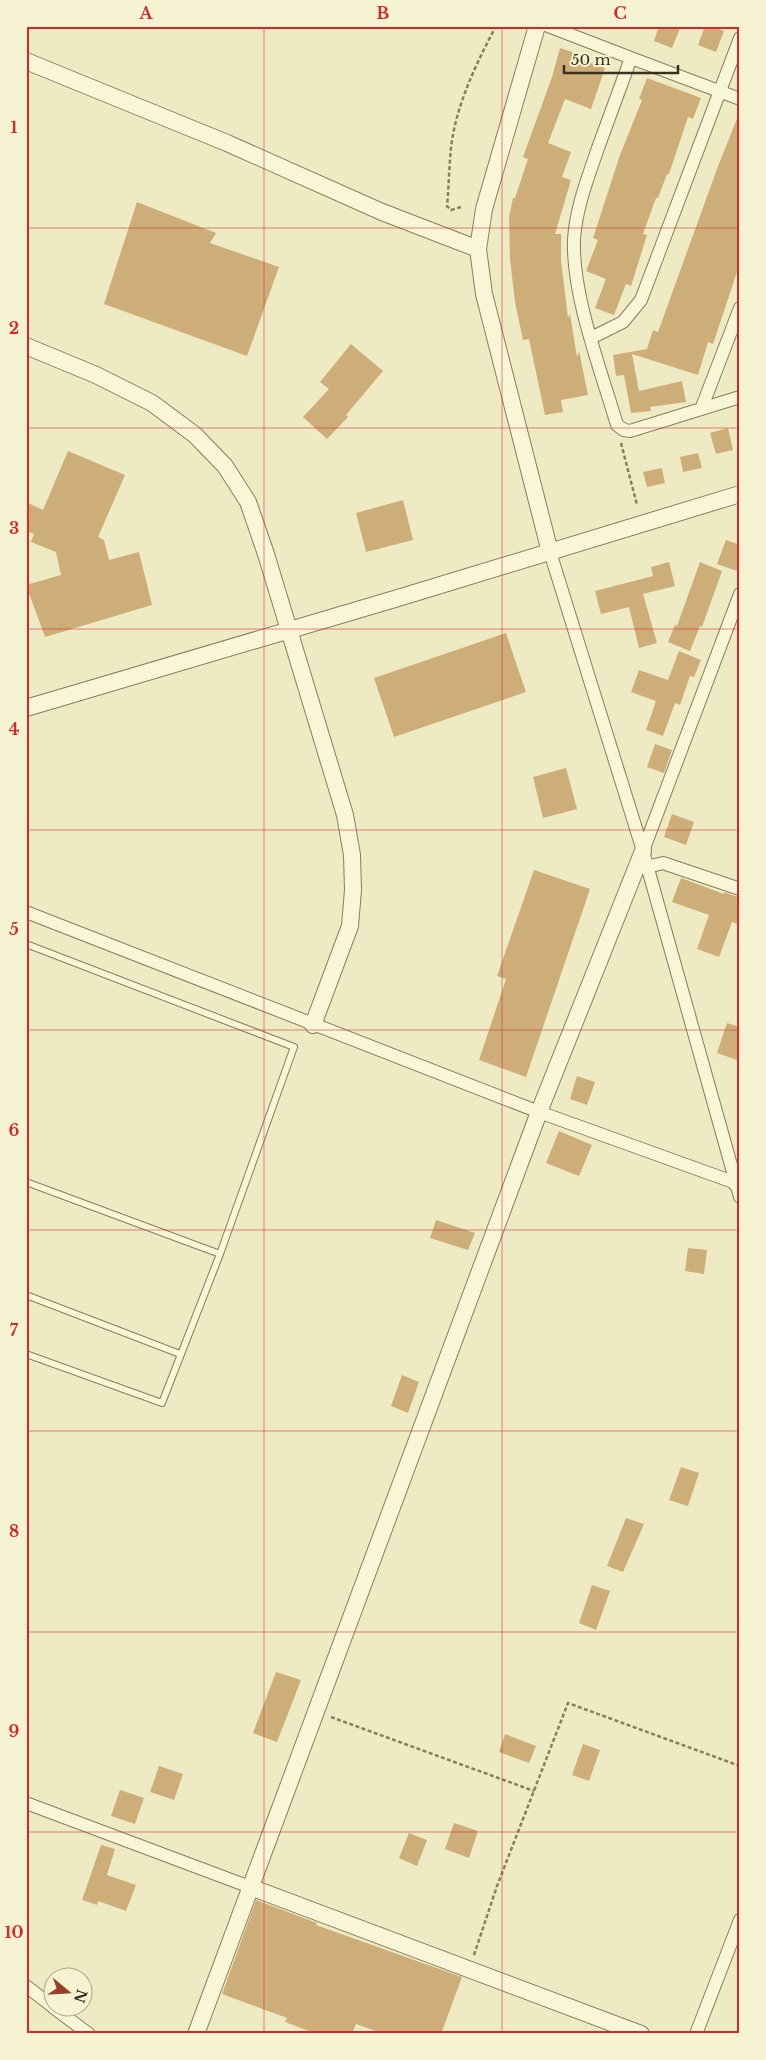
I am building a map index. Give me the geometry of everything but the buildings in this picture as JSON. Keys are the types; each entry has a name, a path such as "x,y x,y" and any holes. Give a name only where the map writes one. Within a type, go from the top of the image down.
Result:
{"street":[{"path":"537,26 484,209 478,249 484,294 550,552 643,851 738,1188"},
{"path":"548,26 740,99"},
{"path":"591,338 623,322 641,300 740,38"},
{"path":"631,58 582,192 576,222 575,262 580,295 617,425 624,430 630,431 702,407 740,397"},
{"path":"26,60 227,143 382,212 478,249"},
{"path":"702,407 740,308"},
{"path":"26,346 96,375 152,403 195,435 225,466 248,502 266,554 345,815 352,855 353,890 350,926 313,1025"},
{"path":"26,708 166,668 740,494"},
{"path":"196,2034 539,1112 643,851 740,594"},
{"path":"647,867 664,862 740,889"},
{"path":"26,912 313,1025 738,1188"},
{"path":"26,1804 469,1968 640,2034"},
{"path":"696,2034 740,1920"},
{"path":"26,1986 42,1998"},
{"path":"68,2018 89,2034"}],"lane":[{"path":"26,944 294,1046 220,1254 162,1403 26,1354"},
{"path":"26,1182 220,1254"},
{"path":"26,1295 180,1354"}],"path":[{"path":"461,207 451,210 447,206 451,146 465,95 478,60 496,26"},
{"path":"617,425 637,505"},
{"path":"469,1968 497,1886 568,1703 740,1766"},
{"path":"315,1711 534,1791"}]}
